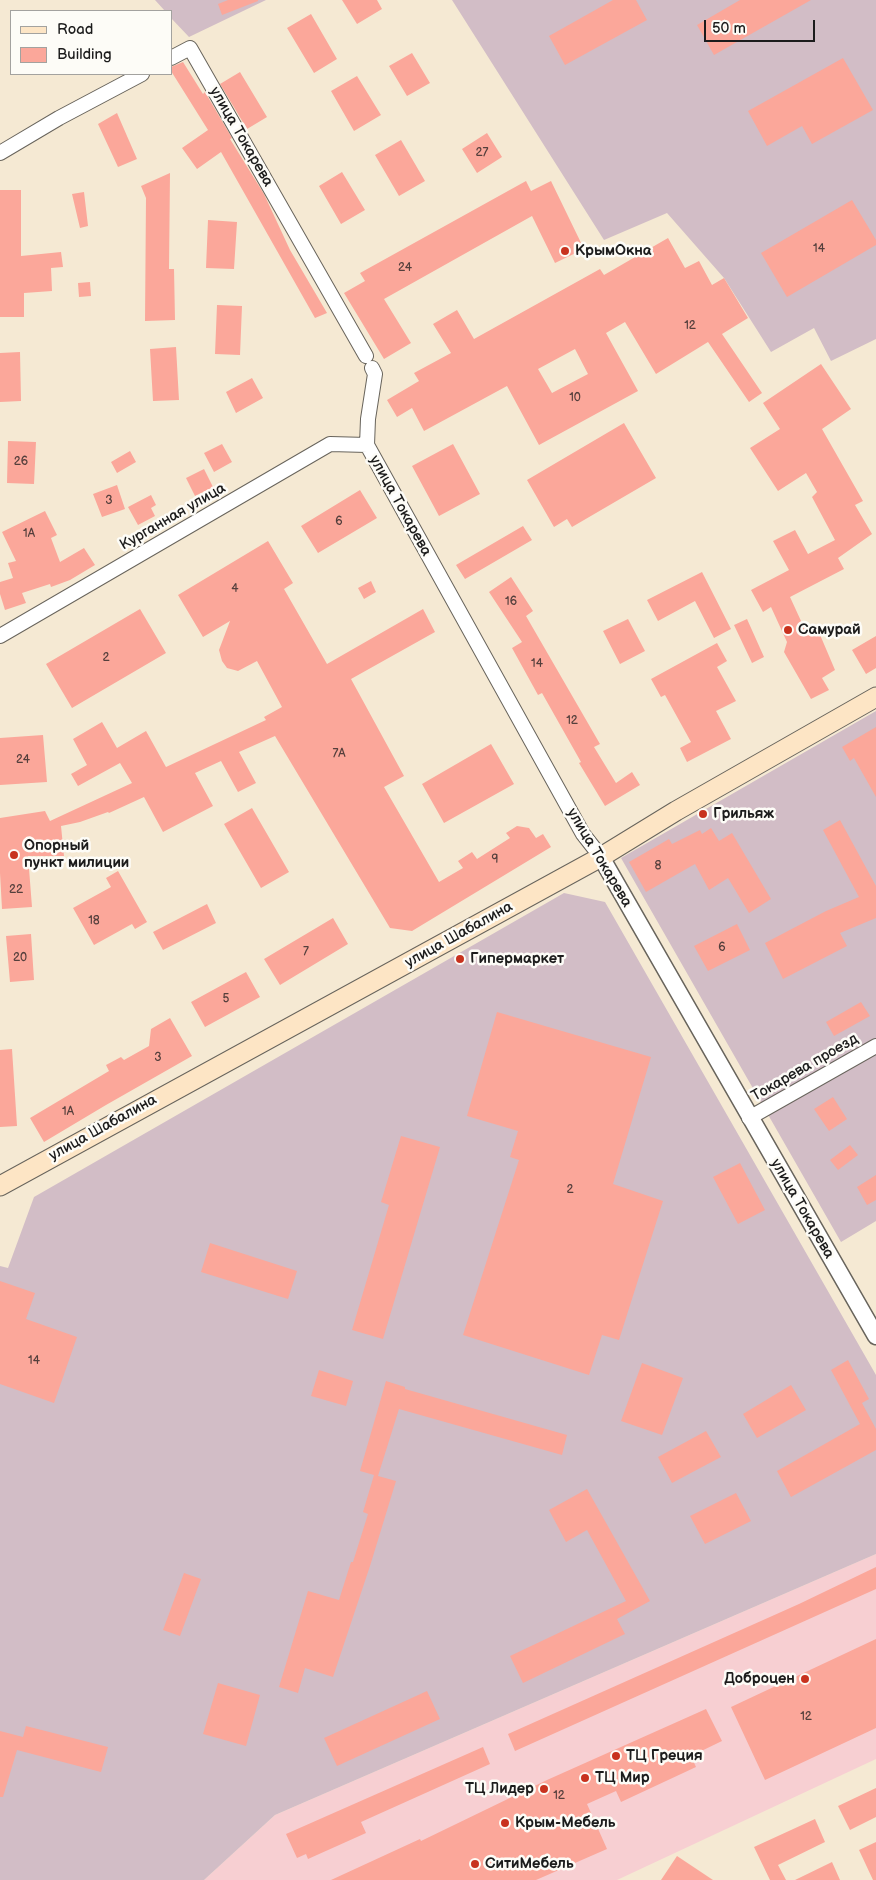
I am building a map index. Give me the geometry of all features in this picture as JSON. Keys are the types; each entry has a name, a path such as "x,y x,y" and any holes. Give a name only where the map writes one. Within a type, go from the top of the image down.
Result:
{"main road":[{"name":"улица Шабалина","path":"0,1186 37,1164 601,857 676,811 876,697"},
{"name":"улица Шабалина","path":"0,1174 37,1164"}],"street":[{"name":"улица Токарева","path":"172,57 190,48 369,362 375,374 368,419 367,445 583,834 601,857 876,1336"},
{"path":"0,153 59,118 140,75"},
{"name":"Курганная улица","path":"0,636 330,444 367,445"},
{"name":"Токарева проезд","path":"750,1118 876,1046"}],"shaded area":[{"path":"155,0 266,0 189,37 172,19 172,10 164,10"},
{"path":"452,0 876,0 876,339 831,361 814,328 771,352 724,278 667,213 604,240"},
{"path":"876,711 876,1221 841,1242 621,858"},
{"path":"564,893 605,902 876,1375 876,1554 275,1815 204,1880 0,1880 0,1266 8,1268 34,1197"},
{"path":"876,1554 876,1759 617,1880 204,1880 275,1815"}],"building":[{"path":"228,0 258,1 222,15 218,4"},
{"path":"342,0 377,0 382,9 357,24"},
{"path":"613,0 636,0 647,20 565,65 549,36"},
{"path":"740,0 811,0 714,55 697,25"},
{"path":"311,14 337,59 314,73 287,28"},
{"path":"412,53 430,83 407,96 389,66"},
{"path":"843,58 873,110 812,144 802,126 767,146 748,111"},
{"path":"183,62 203,94 205,92 232,138 230,139 264,194 290,250 327,313 315,318 221,152 197,169 182,148 208,130 172,73 172,67"},
{"path":"240,72 267,117 247,129 220,84"},
{"path":"357,76 381,115 354,131 331,91"},
{"path":"117,113 137,159 118,167 98,124"},
{"path":"487,133 502,157 477,173 462,149"},
{"path":"401,140 425,181 399,196 375,155"},
{"path":"342,172 365,210 341,224 319,186"},
{"path":"170,173 169,269 174,269 175,320 145,321 146,198 141,186"},
{"path":"526,181 531,191 551,181 584,249 555,263 532,216 384,299 411,343 384,359 344,293 365,281 360,273"},
{"path":"0,190 21,190 21,256 61,252 63,267 51,268 52,291 24,293 24,317 0,317"},
{"path":"84,192 88,226 80,228 72,194"},
{"path":"852,200 876,240 876,245 787,297 761,253"},
{"path":"208,220 237,222 234,269 206,268"},
{"path":"668,238 685,268 699,261 712,285 724,278 748,318 722,334 762,393 749,402 708,342 656,374 625,322 606,333 638,391 539,445 507,386 424,431 412,408 397,417 387,400 419,381 414,373 451,353 433,324 457,310 474,339 600,269 604,275","holes":["575,349 588,374 552,393 538,369"]},
{"path":"90,282 91,296 79,297 78,283"},
{"path":"217,305 242,306 240,355 215,354"},
{"path":"176,347 179,400 153,401 150,349"},
{"path":"20,352 21,401 0,402 0,353"},
{"path":"821,364 851,409 822,429 863,501 855,505 872,534 838,558 844,569 790,597 807,634 818,630 835,670 822,678 829,690 811,699 784,652 787,642 771,607 763,612 751,590 789,570 773,541 795,530 808,554 835,540 812,497 817,492 806,473 778,491 750,448 780,429 763,403"},
{"path":"252,378 263,398 236,413 226,392"},
{"path":"624,423 656,478 572,527 567,519 554,527 527,480"},
{"path":"8,441 36,442 34,484 7,483"},
{"path":"222,444 232,462 214,472 204,453"},
{"path":"453,444 480,494 439,516 412,466"},
{"path":"130,451 136,462 117,473 111,462"},
{"path":"204,469 213,487 195,496 186,478"},
{"path":"117,485 125,509 102,517 93,494"},
{"path":"360,490 377,518 318,553 301,526"},
{"path":"151,495 156,505 151,508 155,516 138,525 128,507"},
{"path":"45,511 57,535 51,538 60,562 84,548 95,565 70,580 51,587 50,584 22,593 26,603 5,610 0,594 0,582 13,578 8,563 16,561 2,532"},
{"path":"523,526 532,540 465,579 456,565"},
{"path":"268,541 293,583 284,589 327,664 423,609 435,632 351,679 404,776 384,787 439,882 463,868 458,861 472,852 477,859 510,838 506,833 517,826 529,828 536,838 543,834 551,847 412,931 390,928 275,736 239,752 256,783 238,792 221,761 195,773 213,806 163,832 144,797 109,813 61,826 64,856 28,856 32,907 2,909 0,818 45,811 50,821 132,783 120,763 78,786 71,774 87,765 73,739 102,722 117,748 146,731 166,767 266,720 264,717 282,707 257,661 238,671 227,668 222,661 219,650 230,621 203,637 178,595"},
{"path":"702,572 731,629 714,638 695,601 658,621 647,600"},
{"path":"511,577 533,611 526,616 600,744 594,747 616,783 632,772 640,785 605,806 579,763 581,762 542,693 538,695 512,648 522,642 489,592"},
{"path":"371,581 376,592 364,599 358,588"},
{"path":"140,609 166,653 72,708 46,664"},
{"path":"628,619 645,651 620,664 603,631"},
{"path":"747,619 764,657 752,663 734,625"},
{"path":"876,636 876,668 866,674 852,650"},
{"path":"717,643 727,661 717,667 736,701 716,711 731,739 687,762 680,748 691,742 665,695 661,697 651,679"},
{"path":"876,727 876,797 854,758 850,761 842,747"},
{"path":"43,735 47,782 0,785 0,738"},
{"path":"491,744 514,784 444,823 422,784"},
{"path":"252,808 289,872 261,888 224,824"},
{"path":"840,820 876,886 876,918 840,933 847,946 783,979 765,943 826,911 859,897 823,830"},
{"path":"711,828 719,841 732,833 771,899 749,913 728,878 709,890 695,864 646,892 629,862 669,839 672,844 700,830 702,834"},
{"path":"118,871 147,922 135,929 132,924 94,945 73,908 111,887 106,878"},
{"path":"207,904 216,923 163,950 153,932"},
{"path":"333,918 348,944 280,985 264,959"},
{"path":"737,924 750,950 708,971 694,946"},
{"path":"31,934 34,980 10,982 6,936"},
{"path":"246,972 260,997 205,1027 191,1002"},
{"path":"861,1002 870,1016 834,1036 826,1022"},
{"path":"497,1012 651,1057 613,1184 663,1201 619,1340 602,1335 589,1375 463,1335 519,1160 510,1157 518,1131 467,1116"},
{"path":"170,1018 192,1056 44,1142 30,1118 109,1071 106,1065 121,1057 124,1060 149,1046 151,1029"},
{"path":"12,1049 17,1126 0,1127 0,1050"},
{"path":"833,1097 847,1119 829,1131 814,1109"},
{"path":"401,1136 440,1147 383,1339 352,1330 389,1205 381,1202"},
{"path":"850,1145 858,1155 838,1170 830,1160"},
{"path":"740,1163 765,1210 738,1224 713,1177"},
{"path":"876,1175 876,1200 867,1205 857,1187"},
{"path":"210,1243 297,1271 288,1299 201,1272"},
{"path":"0,1281 35,1293 26,1319 77,1337 54,1403 0,1384"},
{"path":"848,1360 869,1399 862,1403 876,1429 876,1450 791,1497 777,1471 860,1424 831,1370"},
{"path":"642,1363 683,1378 662,1435 621,1421"},
{"path":"319,1370 353,1381 346,1406 311,1396"},
{"path":"386,1381 405,1387 405,1389 567,1435 562,1455 399,1409 378,1476 396,1481 333,1677 305,1668 298,1693 279,1687 308,1591 339,1600 351,1562 353,1562 368,1514 363,1512 374,1475 360,1471"},
{"path":"791,1385 806,1410 757,1438 743,1414"},
{"path":"706,1431 721,1457 672,1483 658,1457"},
{"path":"587,1489 650,1601 617,1619 625,1634 523,1683 510,1656 626,1601 587,1530 566,1542 549,1510"},
{"path":"736,1493 751,1521 705,1544 690,1516"},
{"path":"876,1567 876,1589 515,1751 508,1734 799,1604"},
{"path":"184,1573 201,1579 180,1636 163,1630"},
{"path":"876,1639 876,1728 765,1780 731,1707"},
{"path":"218,1683 260,1695 246,1746 203,1734"},
{"path":"427,1691 440,1719 337,1766 324,1738"},
{"path":"706,1709 722,1741 691,1756 696,1767 621,1802 616,1791 587,1804 607,1849 536,1880 331,1880 420,1839 421,1841 547,1780"},
{"path":"26,1726 108,1747 101,1772 17,1750 3,1797 0,1797 0,1731 23,1737"},
{"path":"483,1747 490,1764 361,1822 366,1833 308,1859 306,1854 297,1858 286,1834"},
{"path":"876,1788 876,1817 850,1830 838,1806"},
{"path":"815,1819 825,1842 778,1865 786,1880 770,1880 754,1847"},
{"path":"876,1842 876,1880 873,1880 859,1850"},
{"path":"677,1856 713,1880 661,1880"},
{"path":"832,1862 840,1880 795,1880"}],"place":[{"name":"КрымОкна","path":"565,251"},
{"name":"Самурай","path":"788,630"},
{"name":"Грильяж","path":"703,814"},
{"name":"Опорный пункт милиции","path":"14,855"},
{"name":"Гипермаркет","path":"460,959"},
{"name":"Доброцен","path":"805,1679"},
{"name":"ТЦ Греция","path":"616,1756"},
{"name":"ТЦ Мир","path":"585,1778"},
{"name":"ТЦ Лидер","path":"544,1789"},
{"name":"Крым-Мебель","path":"505,1823"},
{"name":"СитиМебель","path":"475,1864"}]}
